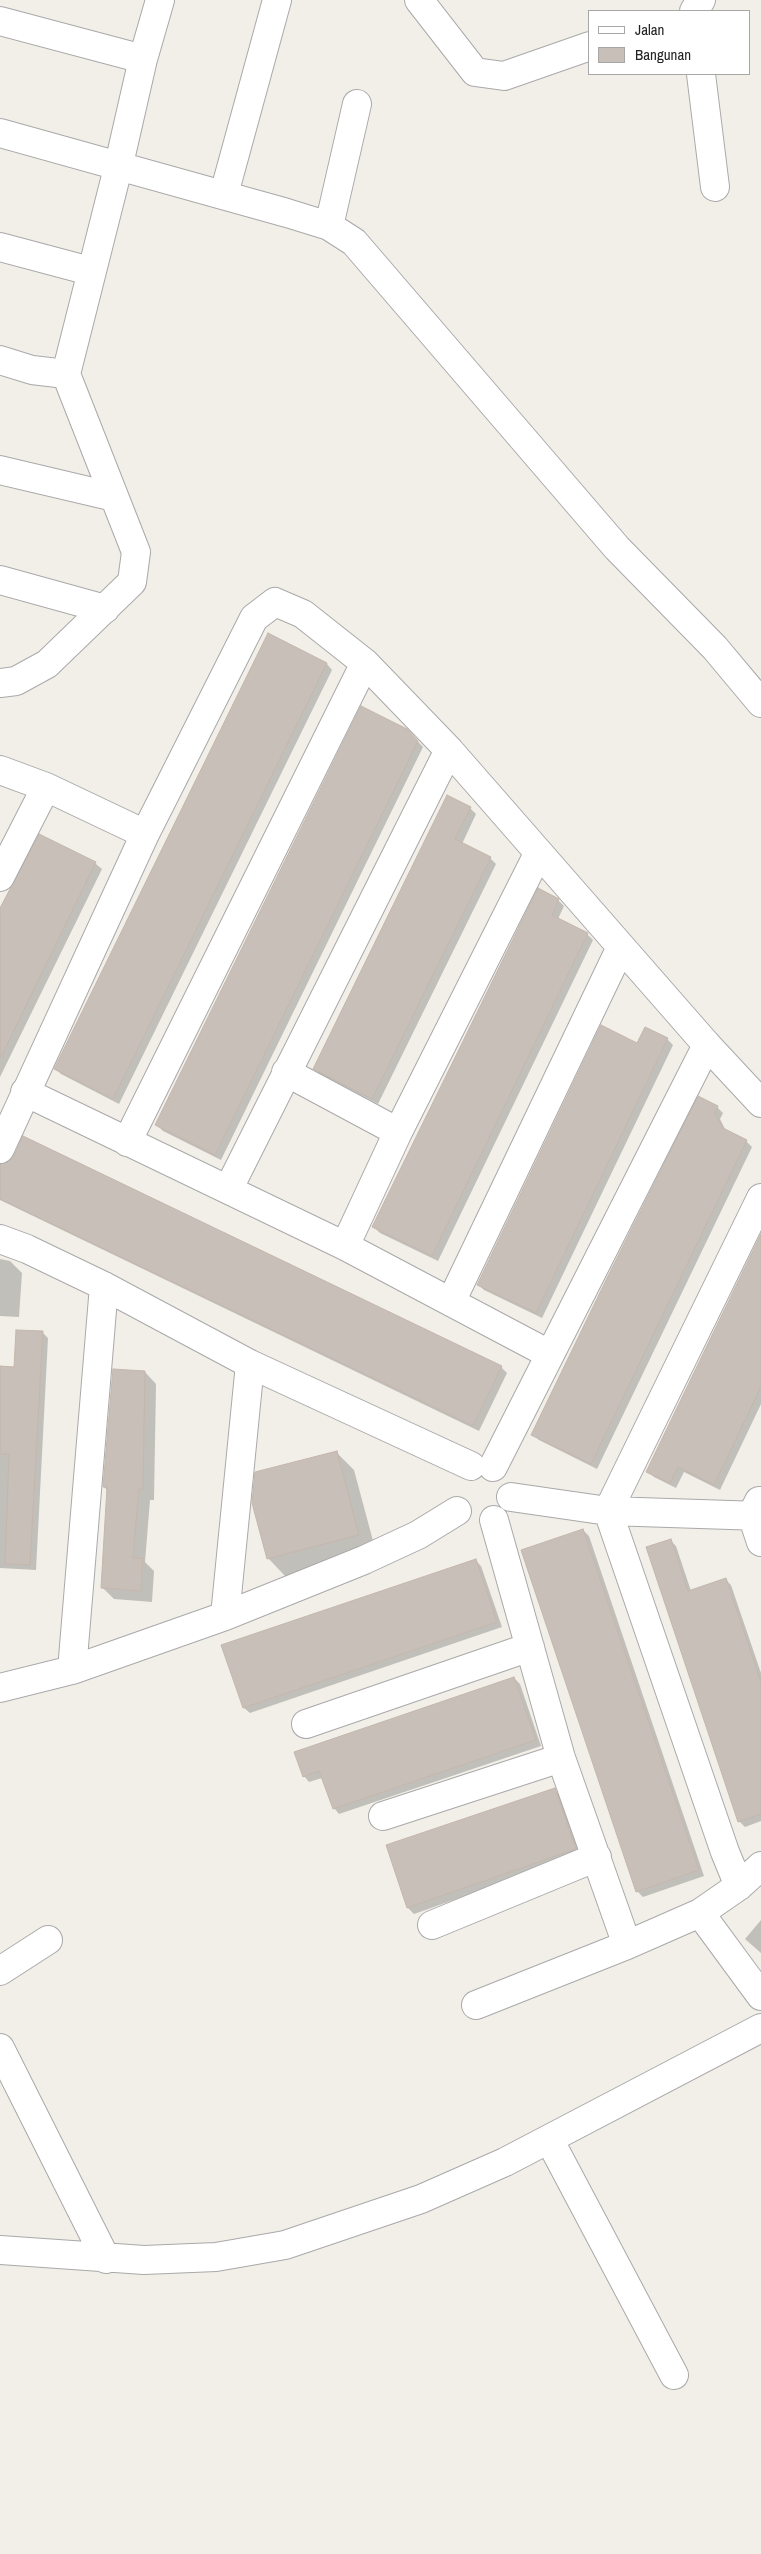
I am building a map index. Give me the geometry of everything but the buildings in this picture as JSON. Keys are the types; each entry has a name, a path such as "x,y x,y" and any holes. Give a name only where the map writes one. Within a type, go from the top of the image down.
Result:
{"street":[{"path":"0,683 16,681 47,664 132,582 136,552 66,374 90,272 119,164 143,59 160,0"},
{"path":"224,194 277,0"},
{"path":"419,0 475,72 504,76 588,47"},
{"path":"0,21 143,59"},
{"path":"700,75 715,187"},
{"path":"329,226 357,104"},
{"path":"0,132 119,164 329,226 354,242 616,548 715,648 761,703"},
{"path":"0,247 90,272"},
{"path":"0,360 32,370 66,374"},
{"path":"0,470 114,497"},
{"path":"0,580 105,609"},
{"path":"0,1150 145,834 254,618 275,602 303,614 366,663 449,750 538,854 707,1045 761,1103"},
{"path":"127,1142 366,663"},
{"path":"229,1188 449,750"},
{"path":"0,770 46,787 145,834"},
{"path":"0,877 46,787"},
{"path":"345,1246 398,1132 538,854"},
{"path":"451,1302 621,947"},
{"path":"0,1239 27,1249 104,1286 250,1364 482,1466 506,1478 510,1496 505,1510 494,1520 475,1523 465,1518 457,1511 453,1501 453,1485 462,1471 482,1466 549,1354 707,1045"},
{"path":"286,1072 398,1132"},
{"path":"25,1092 127,1142 229,1188 345,1246 549,1354"},
{"path":"739,1886 724,1852 608,1511 761,1198"},
{"path":"72,1670 104,1286"},
{"path":"225,1616 250,1364"},
{"path":"510,1496 608,1511 758,1510 761,1542"},
{"path":"0,1688 72,1670 225,1616 364,1560 418,1535 457,1511"},
{"path":"494,1520 561,1758 627,1945"},
{"path":"306,1724 530,1647"},
{"path":"383,1816 561,1758"},
{"path":"432,1924 597,1857"},
{"path":"476,2005 627,1945 700,1912 739,1886 761,1866"},
{"path":"700,1912 761,1996"},
{"path":"0,1970 48,1940"},
{"path":"0,2249 106,2259 144,2260 216,2257 285,2245 421,2199 505,2162 761,2028"},
{"path":"0,2048 106,2259"},
{"path":"549,2139 674,2375"}]}
